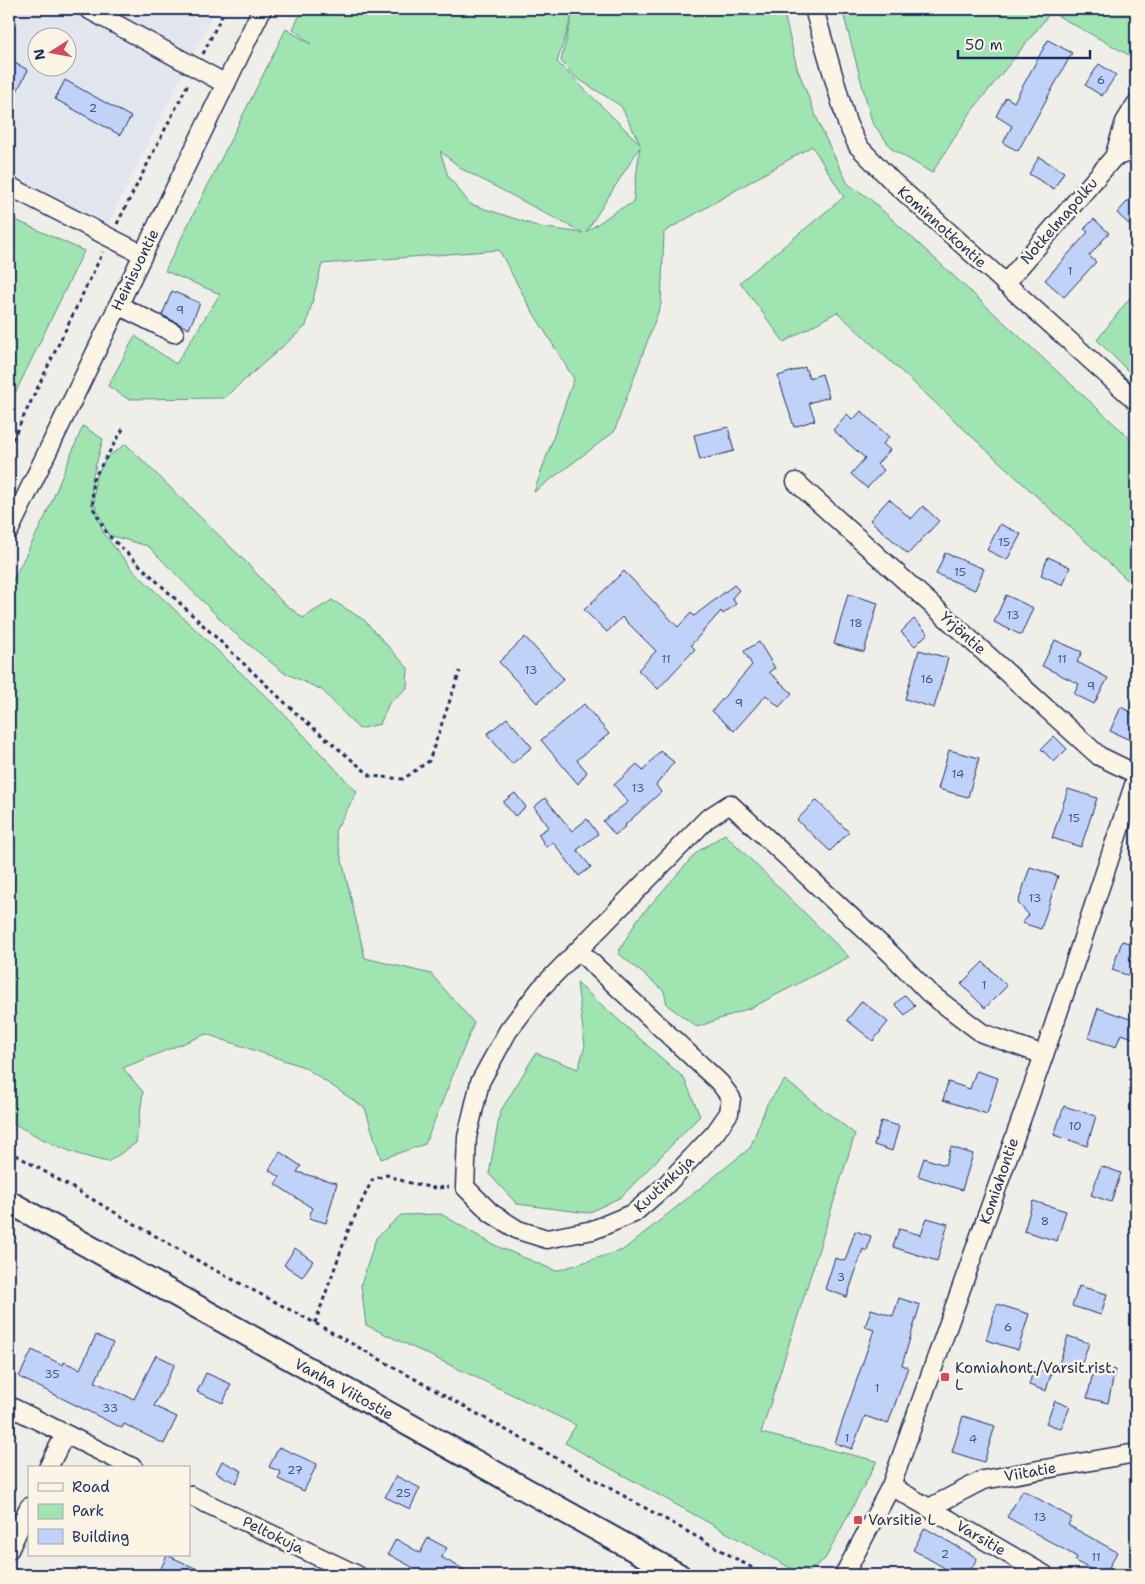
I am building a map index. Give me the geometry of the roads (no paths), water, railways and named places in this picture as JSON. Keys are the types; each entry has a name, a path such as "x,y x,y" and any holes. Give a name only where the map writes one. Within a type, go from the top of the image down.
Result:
{"main road":[{"name":"Vanha Viitostie","path":"9,1202 679,1575"}],"street":[{"path":"88,9 226,84"},
{"name":"Heinisuontie","path":"9,532 262,9"},
{"name":"Kominnotkontie","path":"814,9 847,123 858,146 892,181 1136,401"},
{"name":"Notkelmapolku","path":"1005,284 1114,157 1125,122 1136,104"},
{"path":"1114,157 1136,150"},
{"path":"9,186 142,254"},
{"path":"118,305 174,333"},
{"name":"Yrjöntie","path":"796,482 1099,756 1136,774"},
{"name":"Komiahontie","path":"844,1575 891,1486 1044,1055 1136,779"},
{"path":"578,952 707,819 730,804 891,954 929,993 982,1033 1044,1055"},
{"name":"Kuutinkuja","path":"578,952 720,1083 731,1098 729,1113 715,1133 665,1186 634,1213 593,1230 547,1239 518,1230 491,1213 465,1187 466,1137 480,1082 508,1031 541,988 578,952"},
{"path":"9,1406 130,1466"},
{"path":"49,1466 65,1434"},
{"name":"Viitatie","path":"929,1508 984,1480 1136,1454"},
{"name":"Varsitie","path":"891,1486 1045,1575"},
{"name":"Peltokuja","path":"190,1495 357,1575"},
{"path":"9,1550 28,1509"}],"place":[{"name":"Komiahont./Varsit.rist. L","path":"945,1377"},
{"name":"Varsitie L","path":"858,1520"}]}
